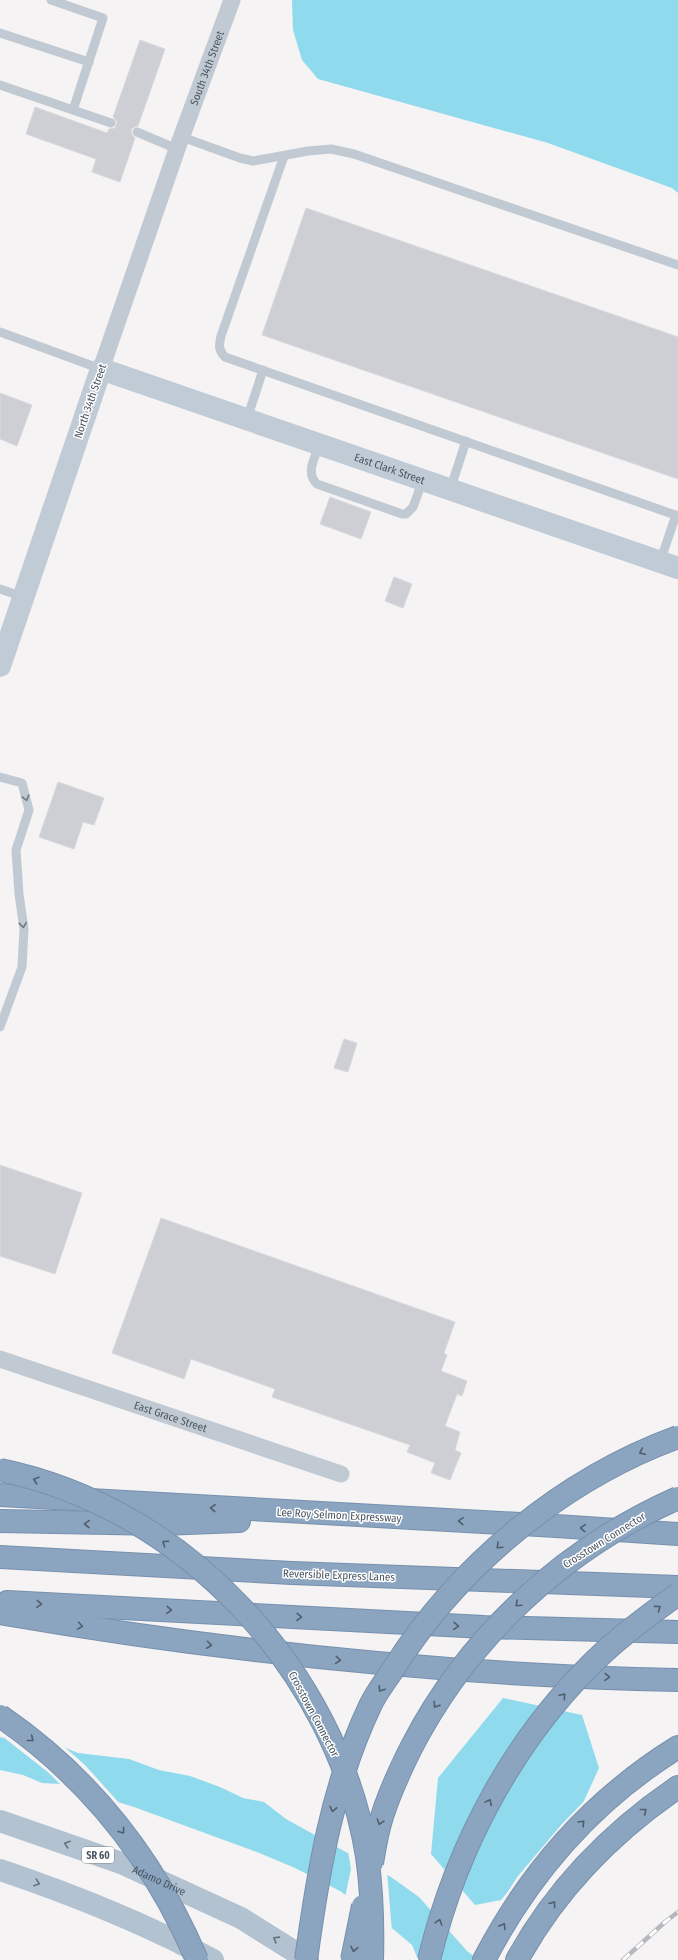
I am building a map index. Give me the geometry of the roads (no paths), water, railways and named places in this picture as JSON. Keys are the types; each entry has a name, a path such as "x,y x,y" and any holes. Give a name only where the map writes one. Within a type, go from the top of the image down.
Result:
{"highway":[{"path":"307,1960 321,1863 334,1802 353,1746 371,1704 403,1654 433,1612 443,1601 474,1570 528,1521 558,1499 610,1468 678,1437"},
{"name":"Crosstown Connector","path":"0,1470 75,1494 144,1528 188,1559 228,1594 278,1650 302,1686 320,1718 342,1768 357,1812 367,1856 373,1905 372,1960"},
{"name":"Lee Roy Selmon Expressway","path":"0,1495 678,1534"},
{"name":"Crosstown Connector","path":"352,1960 378,1828 386,1805 416,1739 456,1676 483,1641 514,1609 563,1566 627,1524 678,1498"},
{"path":"0,1521 162,1524 336,1515"},
{"name":"Reversible Express Lanes","path":"0,1557 292,1573 678,1587"},
{"path":"429,1960 452,1881 490,1800 530,1737 576,1680 605,1652 642,1620 678,1594"},
{"path":"0,1602 477,1627 678,1632"},
{"path":"0,1613 249,1650 400,1666 512,1674 678,1680"},
{"path":"0,1716 71,1773 96,1798 115,1821 145,1863 170,1903 197,1960"},
{"path":"484,1960 513,1908 556,1851 616,1790 678,1747"},
{"path":"517,1960 544,1917 586,1865 623,1828 652,1804 678,1787"}],"main road":[{"name":"Adamo Drive","path":"0,1821 121,1863 241,1918 307,1960"},
{"path":"0,1870 49,1886 128,1918 213,1960"}],"street":[{"name":"South 34th Street","path":"180,143 232,0"},
{"name":"North 34th Street","path":"0,666 180,143"},
{"name":"East Clark Street","path":"101,369 669,565"},
{"name":"East Grace Street","path":"0,1359 341,1474"}],"lane":[{"path":"52,0 103,18 73,110"},
{"path":"0,33 89,62"},
{"path":"0,85 111,123"},
{"path":"137,132 253,161 308,151 331,149 354,154 678,265"},
{"path":"284,156 219,344 220,352 225,357 677,515 669,565"},
{"path":"0,332 101,369"},
{"path":"246,419 263,370"},
{"path":"450,490 466,441"},
{"path":"320,444 311,470 311,476 317,484 402,514 406,514 413,507 423,480"},
{"path":"0,588 24,597"},
{"path":"0,777 22,783 30,810 16,850 19,894 24,929 22,967 0,1027"}],"water":[{"path":"292,0 678,0 678,193 672,188 548,143 318,79 302,60 293,30"},
{"path":"503,1698 582,1715 599,1768 583,1803 501,1900 475,1905 431,1854 438,1778"},
{"path":"0,1737 30,1744 54,1743 78,1753 129,1759 159,1770 190,1776 220,1787 243,1798 264,1802 286,1819 391,1877 419,1897 467,1951 479,1960 420,1960 417,1957 412,1945 393,1929 340,1891 295,1868 257,1852 134,1807 60,1784 42,1783 23,1775 0,1770"}],"railway":[{"path":"623,1960 678,1912"}]}
